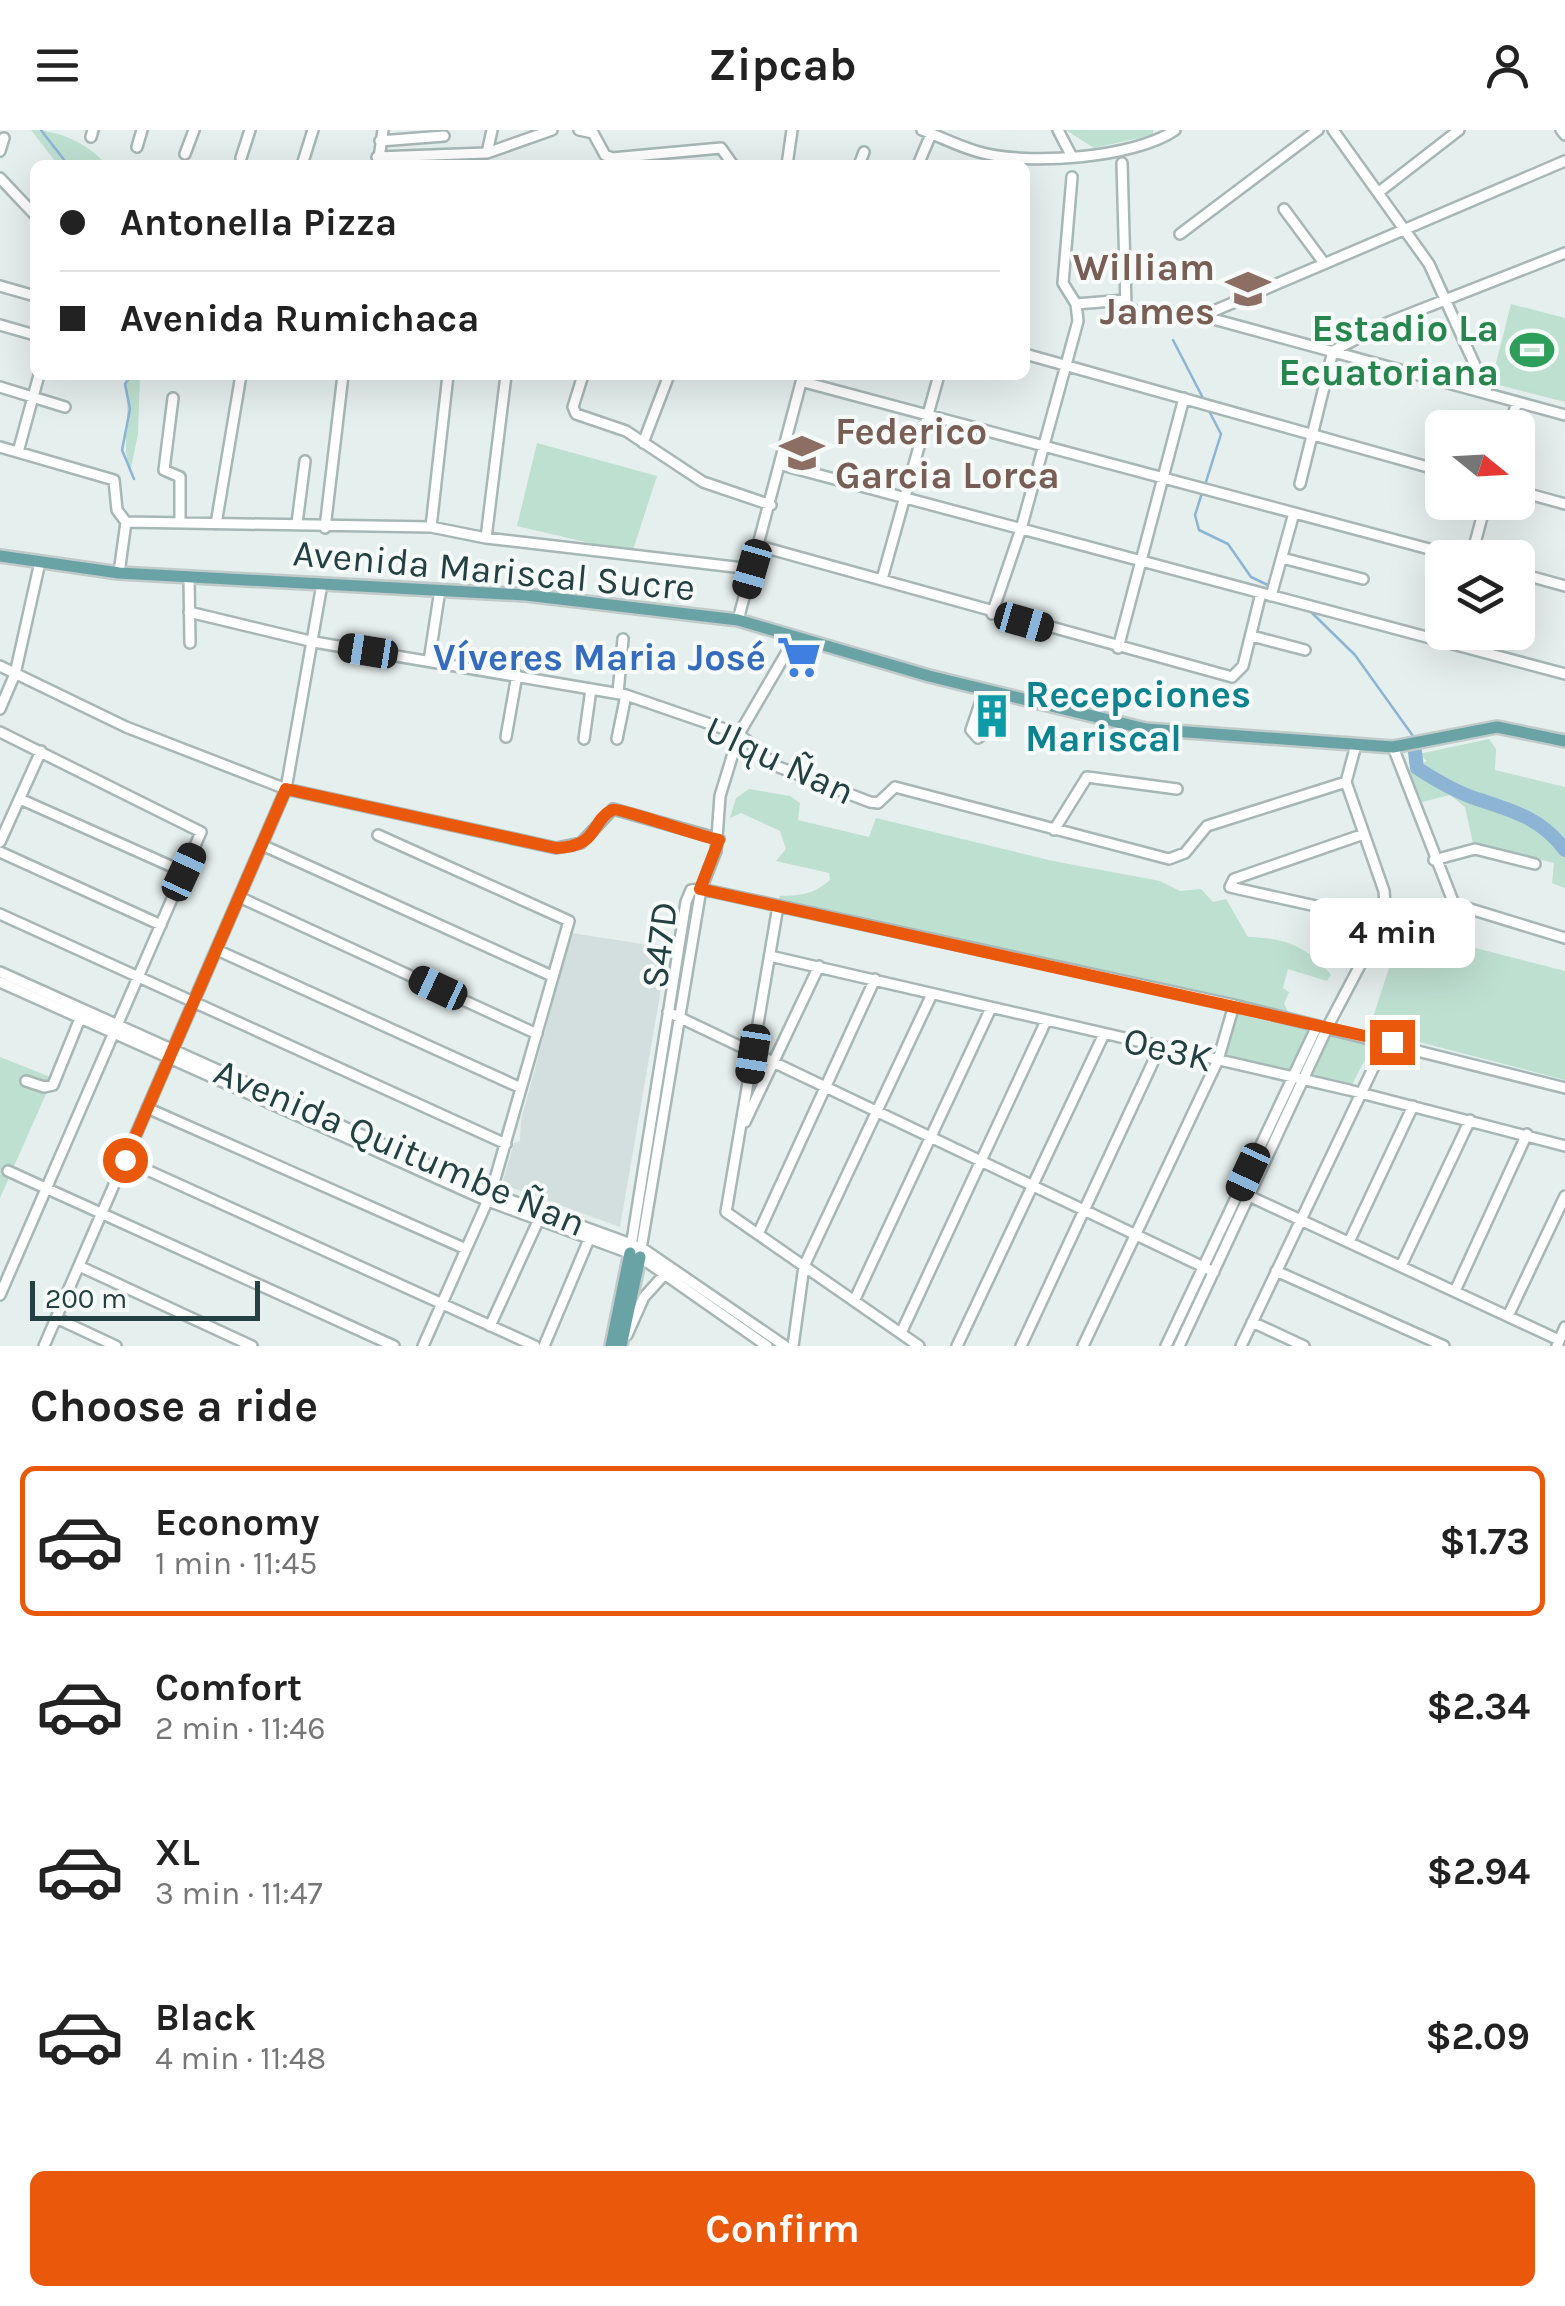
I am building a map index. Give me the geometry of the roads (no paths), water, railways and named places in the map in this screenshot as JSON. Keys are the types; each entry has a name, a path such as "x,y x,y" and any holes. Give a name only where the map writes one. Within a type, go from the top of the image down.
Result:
{"main road":[{"name":"Avenida Mariscal Sucre","path":"0,556 118,573 526,594 738,620 985,690 1146,729 1393,746 1497,727 1565,741"},
{"name":"S47D","path":"620,1345 636,1250"}],"street":[{"path":"137,147 142,130"},
{"path":"185,154 194,130"},
{"path":"241,158 250,130"},
{"path":"304,160 313,130"},
{"path":"492,130 494,160"},
{"path":"389,160 491,151 552,130"},
{"path":"579,130 596,136 608,158 661,159 721,148 729,160"},
{"path":"1058,130 1071,155"},
{"path":"1156,143 1157,130"},
{"path":"1023,160 1156,143 1174,130"},
{"path":"1180,234 1318,130"},
{"path":"1333,130 1406,227 1488,394"},
{"path":"1379,192 1459,130"},
{"path":"919,160 926,132 1009,160"},
{"path":"788,160 794,133"},
{"path":"378,160 381,135 444,136"},
{"path":"0,151 4,138"},
{"path":"861,160 864,152"},
{"path":"1202,316 1565,161"},
{"path":"1122,162 1125,295 1131,311 1142,315 1202,316 1565,415"},
{"path":"992,614 1021,529 1078,321 1076,304 1063,284 1072,177"},
{"path":"0,178 30,210"},
{"path":"1284,209 1324,263"},
{"path":"1300,484 1333,350 1388,322 1565,253"},
{"path":"0,286 30,295"},
{"path":"1076,304 1125,295"},
{"path":"0,325 30,334"},
{"path":"1030,355 1425,467"},
{"path":"18,452 37,380"},
{"path":"216,524 240,380"},
{"path":"325,528 341,380"},
{"path":"431,527 447,380"},
{"path":"486,538 505,380"},
{"path":"583,380 574,410 626,431 703,482 771,505"},
{"path":"644,443 667,380"},
{"path":"738,620 803,380"},
{"path":"810,380 1044,448 1425,548"},
{"path":"882,579 938,380"},
{"path":"0,387 65,407"},
{"path":"173,398 164,470 180,477 180,523"},
{"path":"1118,648 1184,398"},
{"path":"1515,410 1517,402"},
{"path":"0,447 110,478 116,484 117,510 126,522 118,573"},
{"path":"296,524 305,461"},
{"path":"782,465 1140,561 1425,632"},
{"path":"1535,496 1565,504"},
{"path":"759,546 992,614 1237,677 1282,558 1294,513"},
{"path":"126,522 431,527 486,538 752,569"},
{"path":"1282,558 1363,580"},
{"path":"0,709 15,674 40,562"},
{"path":"189,578 190,643"},
{"path":"1535,578 1565,586"},
{"path":"44,1346 286,789 322,584"},
{"path":"429,661 440,590"},
{"name":"Ulqu Ñan","path":"189,612 314,642 622,694 740,734 776,766 870,802 878,803 895,787 1169,859 1185,853 1207,826 1346,782"},
{"path":"1252,636 1304,650"},
{"path":"795,638 740,734 720,796 719,840 700,889 1234,1005 1565,1088"},
{"path":"617,739 623,639"},
{"path":"1488,650 1565,674"},
{"path":"0,666 126,727 286,789 556,848 575,846 590,837 613,809 719,840"},
{"path":"506,736 517,675"},
{"path":"584,739 591,689"},
{"path":"985,690 970,730 978,738 987,731"},
{"path":"0,732 198,829 200,837 0,1294"},
{"path":"1179,1346 1209,1269 1297,1078 1384,921 1384,890 1346,782 1356,745"},
{"path":"1393,746 1454,904 1565,938"},
{"path":"0,842 41,750"},
{"path":"1054,830 1087,777 1177,789"},
{"path":"20,798 184,872"},
{"path":"1364,834 1234,879 1233,891 1384,921"},
{"path":"378,835 569,922 489,1197 423,1346"},
{"path":"262,845 552,976"},
{"path":"1434,860 1475,849 1535,864"},
{"path":"0,852 161,925"},
{"name":"S47D","path":"700,889 636,1250 686,902 691,890 700,889"},
{"path":"239,898 536,1034"},
{"path":"778,906 726,1212 919,1346"},
{"path":"0,914 506,1144"},
{"path":"216,950 521,1088"},
{"name":"Oe3K","path":"770,956 1359,1092 1565,1146"},
{"path":"740,1131 820,966"},
{"name":"Avenida Quitumbe Ñan","path":"0,972 171,1054 539,1219 636,1250 767,1346"},
{"path":"758,1234 875,979"},
{"name":"Avenida Quitumbe Ñan","path":"0,982 82,1013"},
{"path":"793,1346 804,1266 932,994"},
{"path":"1083,1346 1218,1060 1234,1005"},
{"path":"854,1300 991,1008"},
{"path":"668,1012 1209,1269"},
{"path":"26,1081 44,1088 52,1084 82,1013"},
{"path":"901,1334 1046,1021"},
{"path":"958,1346 1104,1034"},
{"path":"1241,1346 1386,1041"},
{"path":"1021,1346 1160,1047"},
{"path":"1166,1346 1249,1196 1297,1078"},
{"path":"1350,1242 1413,1106"},
{"path":"147,1108 466,1249"},
{"path":"1401,1266 1470,1120"},
{"path":"1455,1292 1527,1134"},
{"path":"125,1160 535,1346"},
{"path":"8,1172 394,1346"},
{"path":"1249,1196 1558,1343 1565,1328"},
{"path":"1508,1316 1565,1196"},
{"name":"Avenida Quitumbe Ñan","path":"489,1197 636,1250 785,1346"},
{"path":"490,1326 539,1219"},
{"path":"544,1346 590,1237"},
{"path":"78,1266 252,1346"},
{"path":"1276,1271 1444,1346"},
{"path":"620,1345 644,1296 664,1274"},
{"path":"56,1318 116,1346"},
{"path":"1252,1322 1304,1346"}],"waterway":[{"path":"41,130 64,160"},
{"path":"793,160 794,146"},
{"path":"1173,340 1205,402"},
{"path":"128,380 130,409 122,450 134,479"},
{"path":"1205,485 1221,434 1208,409"},
{"path":"1202,493 1195,515 1199,530 1228,544 1251,577 1270,586"},
{"path":"1309,610 1355,655 1413,736"},
{"path":"1415,752 1417,768 1463,794 1527,818 1565,850"}],"place":[{"name":"William James","path":"1248,289"},
{"name":"Estadio La Ecuatoriana","path":"1532,350"},
{"name":"Federico Garcia Lorca","path":"802,453"},
{"name":"Víveres Maria José","path":"799,657"},
{"name":"Recepciones Mariscal","path":"992,716"}]}
